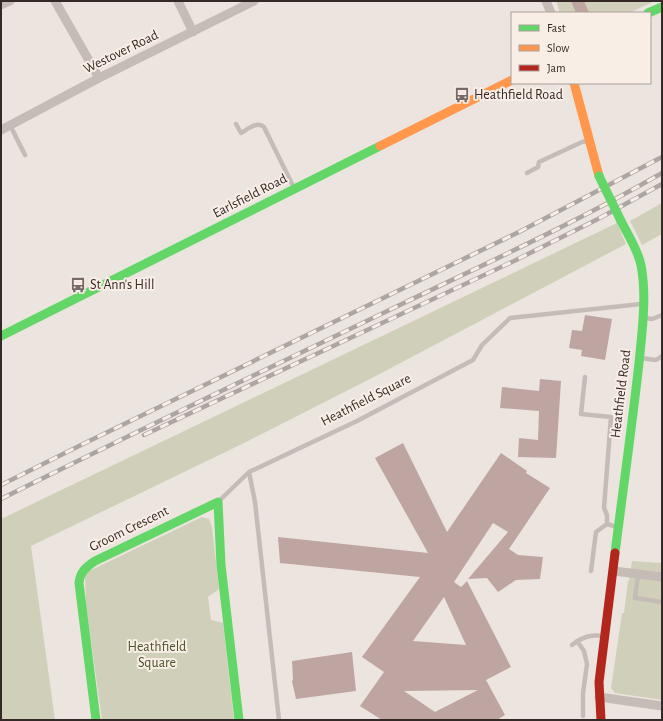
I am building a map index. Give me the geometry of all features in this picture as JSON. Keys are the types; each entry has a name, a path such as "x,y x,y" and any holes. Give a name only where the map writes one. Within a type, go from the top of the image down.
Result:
{"street":[{"path":"1,5 10,1"},
{"path":"55,1 99,78"},
{"path":"178,1 194,32"},
{"name":"Westover Road","path":"1,130 99,78 254,1"},
{"path":"546,1 550,12"},
{"path":"650,12 662,7"},
{"name":"Earlsfield Road","path":"1,336 511,80"},
{"name":"Heathfield Road","path":"574,84 599,176 636,248 640,265 644,304 614,572 599,690 602,720"},
{"path":"218,502 221,565 239,720"},
{"name":"Groom Crescent","path":"96,720 80,583 83,570 87,566 104,557 218,502"},
{"path":"614,572 662,577"},
{"path":"599,696 662,706"}],"lane":[{"path":"236,124 241,132 258,124 264,127 294,188"},
{"path":"10,125 25,155"},
{"path":"527,173 538,167 539,162 582,142 589,141"},
{"name":"Heathfield Square","path":"218,502 249,472 357,421 473,360 482,345 510,318 644,304"},
{"path":"643,318 652,319 662,315"},
{"path":"639,357 656,360 662,356"},
{"path":"585,377 581,414 611,417 604,508 607,515 607,524"},
{"path":"249,472 255,502 279,720"},
{"path":"607,524 619,527"},
{"path":"592,571 596,532 607,524"},
{"path":"638,575 634,598 662,602"},
{"path":"572,645 586,636 605,636"},
{"path":"577,641 584,651 587,664 583,693 583,716"}],"green space":[{"path":"556,1 655,1 631,12 560,12"},
{"path":"662,203 662,234 642,245 630,221"},
{"path":"617,223 626,244 370,379 240,445 31,546 55,720 1,720 1,519"},
{"name":"Heathfield Square","path":"202,517 209,519 212,527 219,589 208,597 211,620 223,623 234,720 102,720 86,605 85,576 87,572"},
{"path":"632,561 662,563 662,700 615,693 611,688 622,613 624,613"}],"building":[{"path":"571,1 584,1 589,12 576,12"},
{"path":"585,315 612,319 605,360 581,356 582,350 569,348 572,330 582,331"},
{"path":"540,379 561,381 556,458 518,457 519,438 538,440 539,411 500,408 502,387 539,391"},
{"path":"403,443 447,532 501,453 527,471 526,473 550,488 509,549 518,555 543,557 540,579 516,580 498,592 487,578 468,579 508,532 493,523 454,582 461,587 467,581 511,667 486,680 505,715 497,720 382,720 360,706 384,672 362,657 420,577 280,563 278,537 428,553 375,458","holes":["444,597 466,645 413,641","478,690 435,712 404,691"]},
{"path":"352,652 356,691 296,699 292,681 292,661"}],"railway":[{"path":"1,485 519,232 662,157"},
{"path":"1,499 599,208 662,173"},
{"path":"144,435 514,261 598,219 662,184"}],"traffic: fast":[{"path":"650,12 662,7"},
{"path":"1,336 380,146"},
{"path":"599,176 621,221"},
{"path":"615,553 639,363 644,301 643,277 640,259 621,221"},
{"path":"96,720 79,583 82,573 95,561 218,502 221,565 239,720"}],"traffic: slow":[{"path":"380,146 511,80"},
{"path":"574,84 599,176"}],"traffic: jam":[{"path":"601,720 599,682 615,553"}],"place":[{"name":"Heathfield Road","path":"462,95"},
{"name":"St Ann's Hill","path":"78,285"}]}
